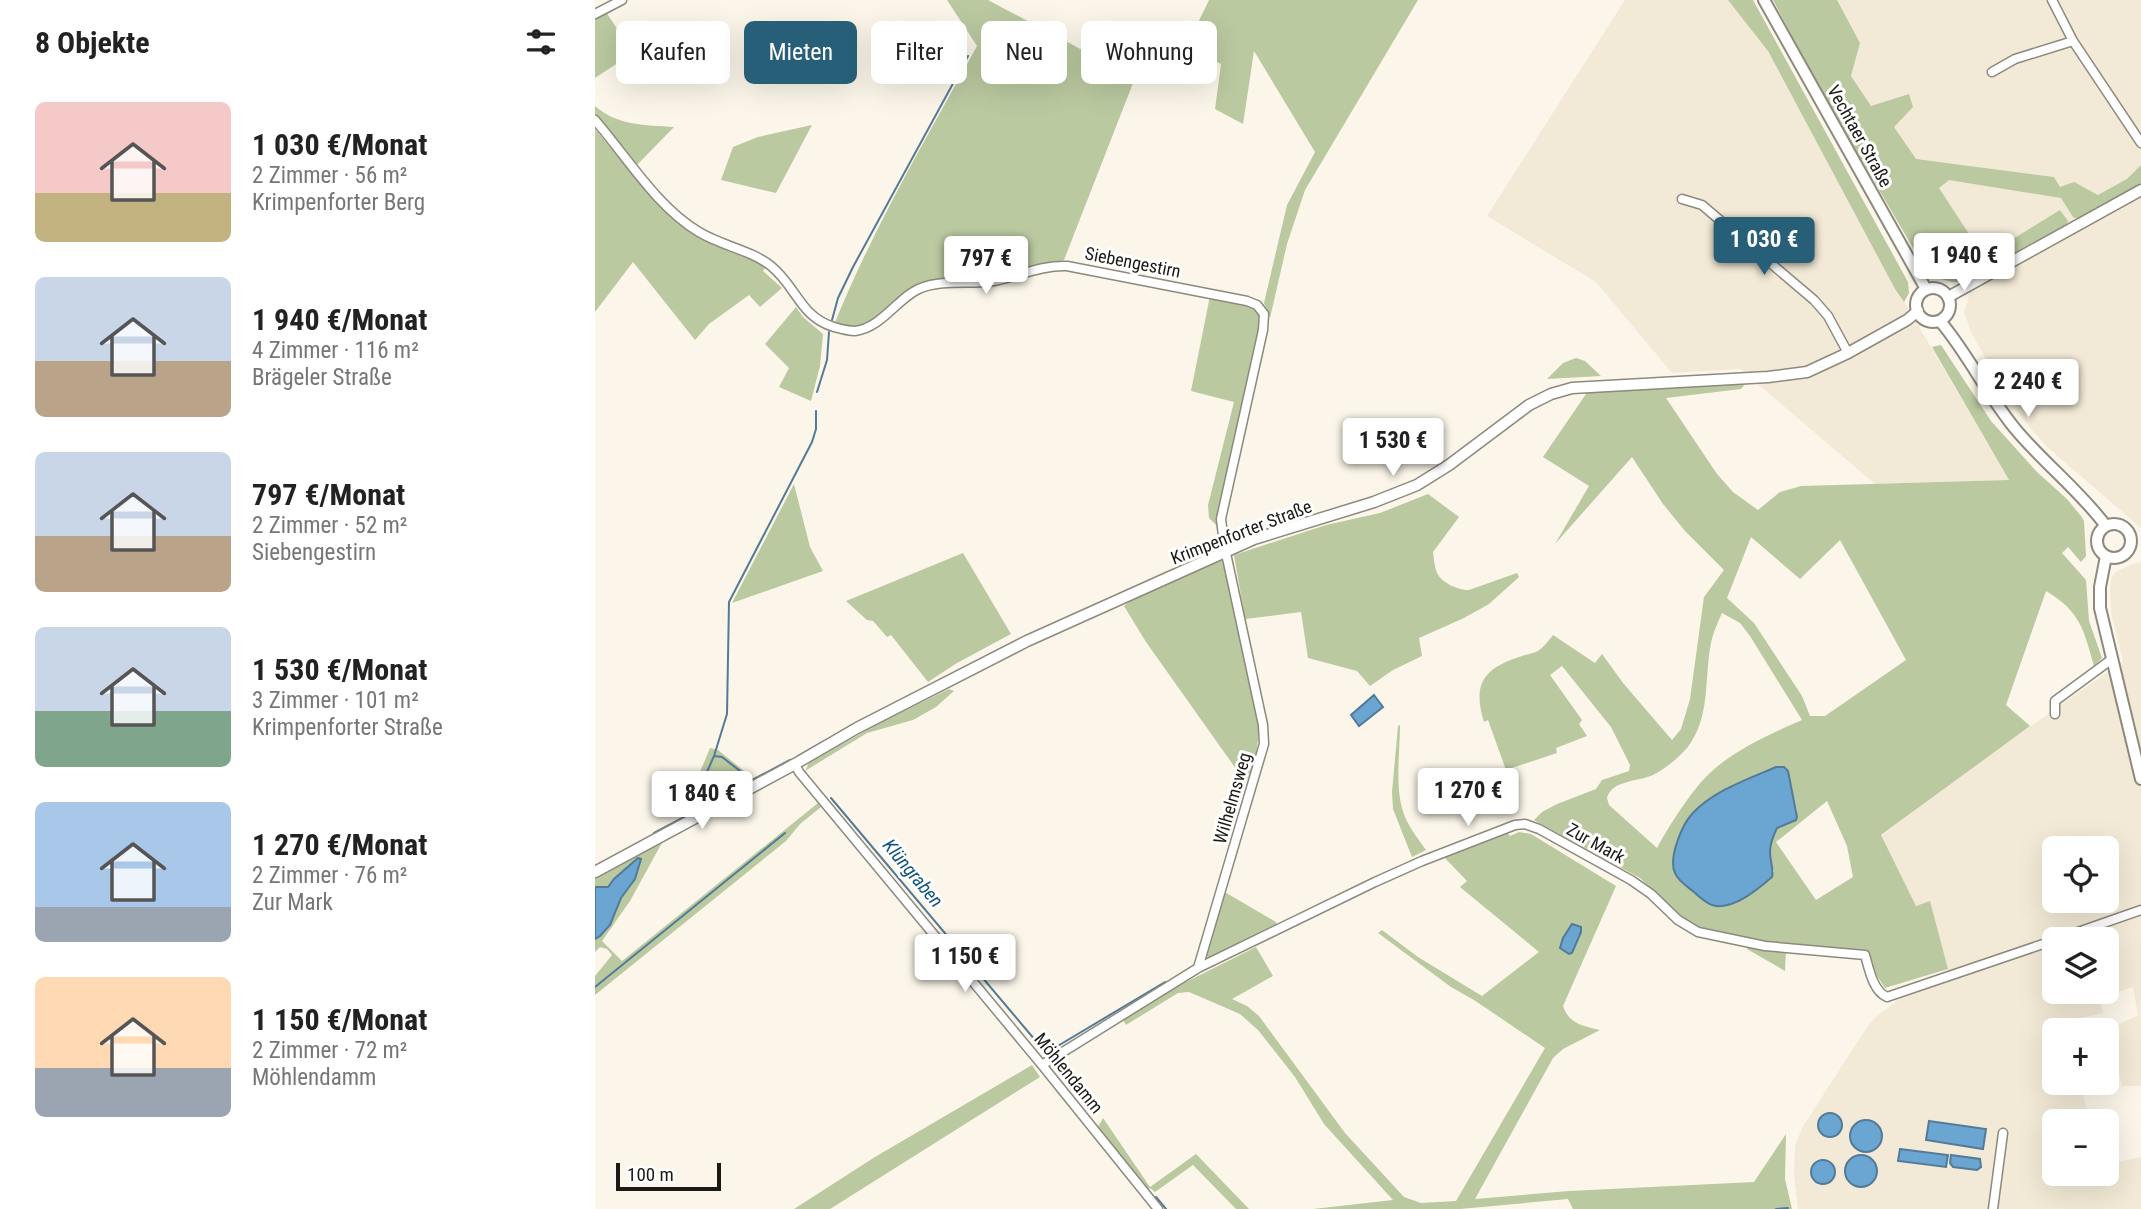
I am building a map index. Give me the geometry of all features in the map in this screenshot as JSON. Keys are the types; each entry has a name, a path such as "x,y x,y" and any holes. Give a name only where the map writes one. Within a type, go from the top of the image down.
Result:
{"main road":[{"name":"Vechtaer Straße","path":"1764,0 1926,289"},
{"path":"1926,289 1938,289 1948,297 1949,310 1940,321 1927,321 1918,312 1918,298 1926,289"},
{"path":"1940,321 2017,431 2106,526"},
{"path":"2115,524 2125,527 2136,548 2121,557 2106,556 2097,544 2098,534 2106,526 2115,524"},
{"path":"2106,556 2100,587 2100,608 2141,779"}],"street":[{"path":"595,14 622,0"},
{"path":"2052,0 2073,41 2141,143"},
{"path":"1992,72 2015,59 2073,41"},
{"name":"Siebengestirn","path":"595,120 634,171 692,228 770,265 783,278 804,309 814,318 842,330 855,331 869,327 918,289 933,285 993,281 1051,266 1067,266 1210,293 1257,305 1264,314 1264,323 1221,519 1226,551"},
{"path":"1948,297 2141,190"},
{"path":"1682,199 1702,205 1814,300 1828,316 1848,353"},
{"name":"Krimpenforter Straße","path":"595,872 857,728 1027,641 1226,551 1417,485 1449,465 1514,414 1551,394 1571,388 1793,375 1819,368 1918,312"},
{"name":"Wilhelmsweg","path":"1198,968 1264,744 1263,725 1226,551"},
{"path":"2055,714 2055,701 2112,659"},
{"name":"Möhlendamm","path":"795,764 1157,1209"},
{"name":"Zur Mark","path":"1042,1065 1198,968 1422,861 1515,825 1525,824 1539,829 1630,880 1651,894 1678,920 1698,932 1765,946 1865,955 1878,989 1882,995 1888,997 2042,944"},
{"name":"Zur Mark","path":"2092,927 2141,910"},
{"path":"1993,1209 2003,1133"}],"shaded area":[{"path":"1625,0 1731,2 1768,51 1895,289 2009,480 1875,484 1740,369 1672,373 1596,282 1487,216"},
{"path":"1837,0 2141,0 2141,528 2046,446 2013,407 1972,334 1964,313 1977,268 1851,76 1860,43"},
{"path":"2141,562 2141,1086 2122,1086 2119,1074 2119,1024 2138,1015 2133,987 2119,992 2119,927 2042,927 2042,1004 2101,1004 2103,1013 2080,1018 2042,1018 2042,1095 2083,1095 2087,1109 2042,1109 2042,1186 2119,1186 2119,1162 2141,1157 2141,1209 1798,1209 1794,1175 1795,1146 1802,1128 1869,1024 1907,993 1950,979 1930,901 1916,906 1881,836 2123,661 2111,613 2110,587 2112,576 2117,571"}],"green space":[{"path":"947,0 988,0 1028,21 981,21 981,84 1067,84 1067,42 1081,49 1081,84 1133,84 1064,260 994,278 932,282 868,325 853,328 834,325 883,218 920,149 956,84 967,84 967,64 977,46 967,31 967,21 961,21"},
{"path":"1209,0 1418,0 1305,190 1287,244 1270,318 1264,303 1287,205 1315,152 1254,51 1243,124 1215,109 1221,64 1217,62 1217,21 1199,21"},
{"path":"1728,0 1753,0 1908,282 1909,293 1904,302 1768,51"},
{"path":"1773,0 1837,0 1860,43 1851,76 1871,106 1909,94 1913,107 1894,127 1916,159 2054,177 2060,187 2074,182 2098,195 2127,179 2141,165 2141,185 2080,220 2073,217 2061,198 1949,180 1939,188 1984,257 2060,210 2068,221 2066,228 1981,275 1977,268 1958,282 1934,277 1923,265 1813,77"},
{"path":"606,12 616,27 616,64 595,78 595,18"},
{"path":"595,106 622,121 674,127 635,167 595,117"},
{"path":"812,125 776,193 721,180 733,147 758,137"},
{"path":"595,129 632,174 669,211 767,266 763,271 782,288 760,307 749,295 709,324 695,340 633,262 595,312"},
{"path":"1210,296 1244,303 1262,315 1217,526 1209,518 1208,505 1234,402 1191,391"},
{"path":"796,307 803,317 823,334 820,366 811,401 779,387 789,368 765,344"},
{"path":"1941,345 1991,421 2037,472 2067,499 2084,521 2086,556 2081,562 2068,547 2062,553 2086,580 2089,621 2102,658 2094,666 2079,622 2066,606 2046,591 2006,705 2030,726 1881,835 1916,906 1930,901 1948,969 1885,988 1867,953 1765,943 1708,932 1683,920 1640,878 1534,820 1557,804 1596,789 1602,780 1629,771 1630,765 1611,727 1562,666 1550,675 1582,720 1579,724 1587,736 1556,748 1557,753 1506,770 1488,720 1484,722 1480,697 1484,679 1490,672 1509,661 1538,651 1553,635 1595,663 1602,654 1672,740 1681,729 1690,699 1704,597 1724,570 1685,531 1663,504 1632,457 1555,544 1589,486 1543,457 1588,391 1745,384 1741,389 1666,398 1717,474 1733,492 1758,510 1780,492 1801,486 2009,480 1932,347","holes":["1751,537 1800,579 1840,540 1906,660 1825,716 1810,716 1802,696 1754,623 1727,598","1722,613 1740,623 1802,720 1742,749 1720,764 1689,797 1657,848 1609,805 1607,798 1614,788 1653,775 1667,766 1687,748 1695,736 1703,711 1714,631","1788,771 1797,811 1795,820 1777,828 1774,834 1770,855 1774,872 1706,903 1677,877 1674,870 1674,856 1684,828 1706,802 1720,793 1753,780","1827,801 1847,846 1853,877 1816,900 1776,842"]},
{"path":"1576,358 1585,361 1601,376 1547,379 1563,363"},
{"path":"794,484 810,547 823,571 732,603"},
{"path":"1428,494 1459,517 1433,552 1436,570 1445,582 1459,589 1469,590 1517,573 1519,577 1489,604 1419,638 1422,656 1393,670 1370,686 1357,671 1308,658 1301,612 1245,619 1234,555 1326,525 1380,513"},
{"path":"963,553 1011,634 928,682 891,635 887,637 873,621 867,620 846,601"},
{"path":"1216,561 1222,561 1225,569 1258,724 1256,754 1246,783 1146,642 1124,606 1131,600"},
{"path":"949,689 954,691 936,707 913,720 867,733 805,771 809,763 878,724"},
{"path":"1400,725 1399,784 1402,806 1409,826 1426,850 1412,857 1393,809 1392,792"},
{"path":"710,748 718,750 748,774 681,809 690,796"},
{"path":"818,803 821,807 800,824 786,841 595,995 595,976 612,955 607,949 600,947 595,952 595,939 600,936 621,898 632,885 640,862 631,864 608,887 595,887 595,878 664,839 630,901 602,941 622,961"},
{"path":"1507,832 1510,836 1519,832 1531,834 1616,886 1563,1006 1573,1020 1600,1030 1563,1049 1553,1058 1475,1199 1569,1191 1754,1182 1786,1134 1785,1179 1792,1209 1573,1209 1568,1199 1460,1209 1313,1209 1393,1200 1324,1124 1295,1077 1258,1030 1240,1014 1189,992 1178,993 1126,1025 1123,1020 1176,987 1256,947 1273,976 1232,999 1259,1016 1345,1133 1404,1197 1421,1203 1456,1201 1545,1048 1451,987 1378,933 1382,930 1418,957 1482,996 1539,952 1460,887 1467,881 1444,857"},
{"path":"1223,891 1277,925 1210,959 1204,953"},
{"path":"1748,945 1786,950 1785,971 1747,949"},
{"path":"1032,1065 1040,1077 830,1209 794,1209 875,1157"},
{"path":"1103,1118 1150,1187 1196,1154 1249,1209 1236,1209 1193,1165 1155,1192 1150,1188 1147,1192 1098,1127"}],"water":[{"path":"1374,695 1383,707 1359,726 1351,715"},
{"path":"1776,767 1784,767 1788,771 1797,817 1796,820 1777,828 1774,834 1770,849 1772,877 1739,901 1724,906 1710,904 1678,879 1673,867 1677,842 1684,826 1692,814 1710,799 1731,786"},
{"path":"638,858 641,859 635,879 621,898 610,925 595,939 595,887 608,887"},
{"path":"1572,924 1581,927 1581,932 1572,953 1569,954 1560,948"},
{"path":"1830,1113 1839,1116 1842,1125 1839,1134 1830,1137 1821,1134 1818,1125 1821,1116"},
{"path":"1866,1120 1877,1125 1882,1136 1877,1147 1866,1152 1855,1147 1850,1136 1855,1125"},
{"path":"1929,1121 1986,1129 1983,1149 1926,1140"},
{"path":"1900,1149 1948,1155 1946,1167 1898,1161"},
{"path":"1861,1155 1873,1159 1877,1171 1873,1183 1861,1187 1849,1183 1845,1171 1849,1159"},
{"path":"1951,1155 1980,1159 1981,1167 1977,1170 1953,1167 1950,1163"},
{"path":"1823,1160 1832,1163 1835,1172 1832,1181 1823,1184 1814,1181 1811,1172 1814,1163"}],"waterway":[{"path":"832,320 838,298 853,267 968,56"},
{"path":"817,392 827,360 829,332"},
{"path":"695,799 714,756 727,714 729,602 812,442 816,429 816,411"},
{"path":"798,756 824,741"},
{"path":"714,756 722,757 744,774"},
{"path":"751,779 790,760"},
{"name":"Klüngraben","path":"831,798 1046,1053 1165,982"},
{"path":"654,833 688,815 691,810"},
{"path":"595,987 785,833"},
{"path":"1156,1197 1166,1209"},
{"path":"1776,1209 1788,1208"}]}
